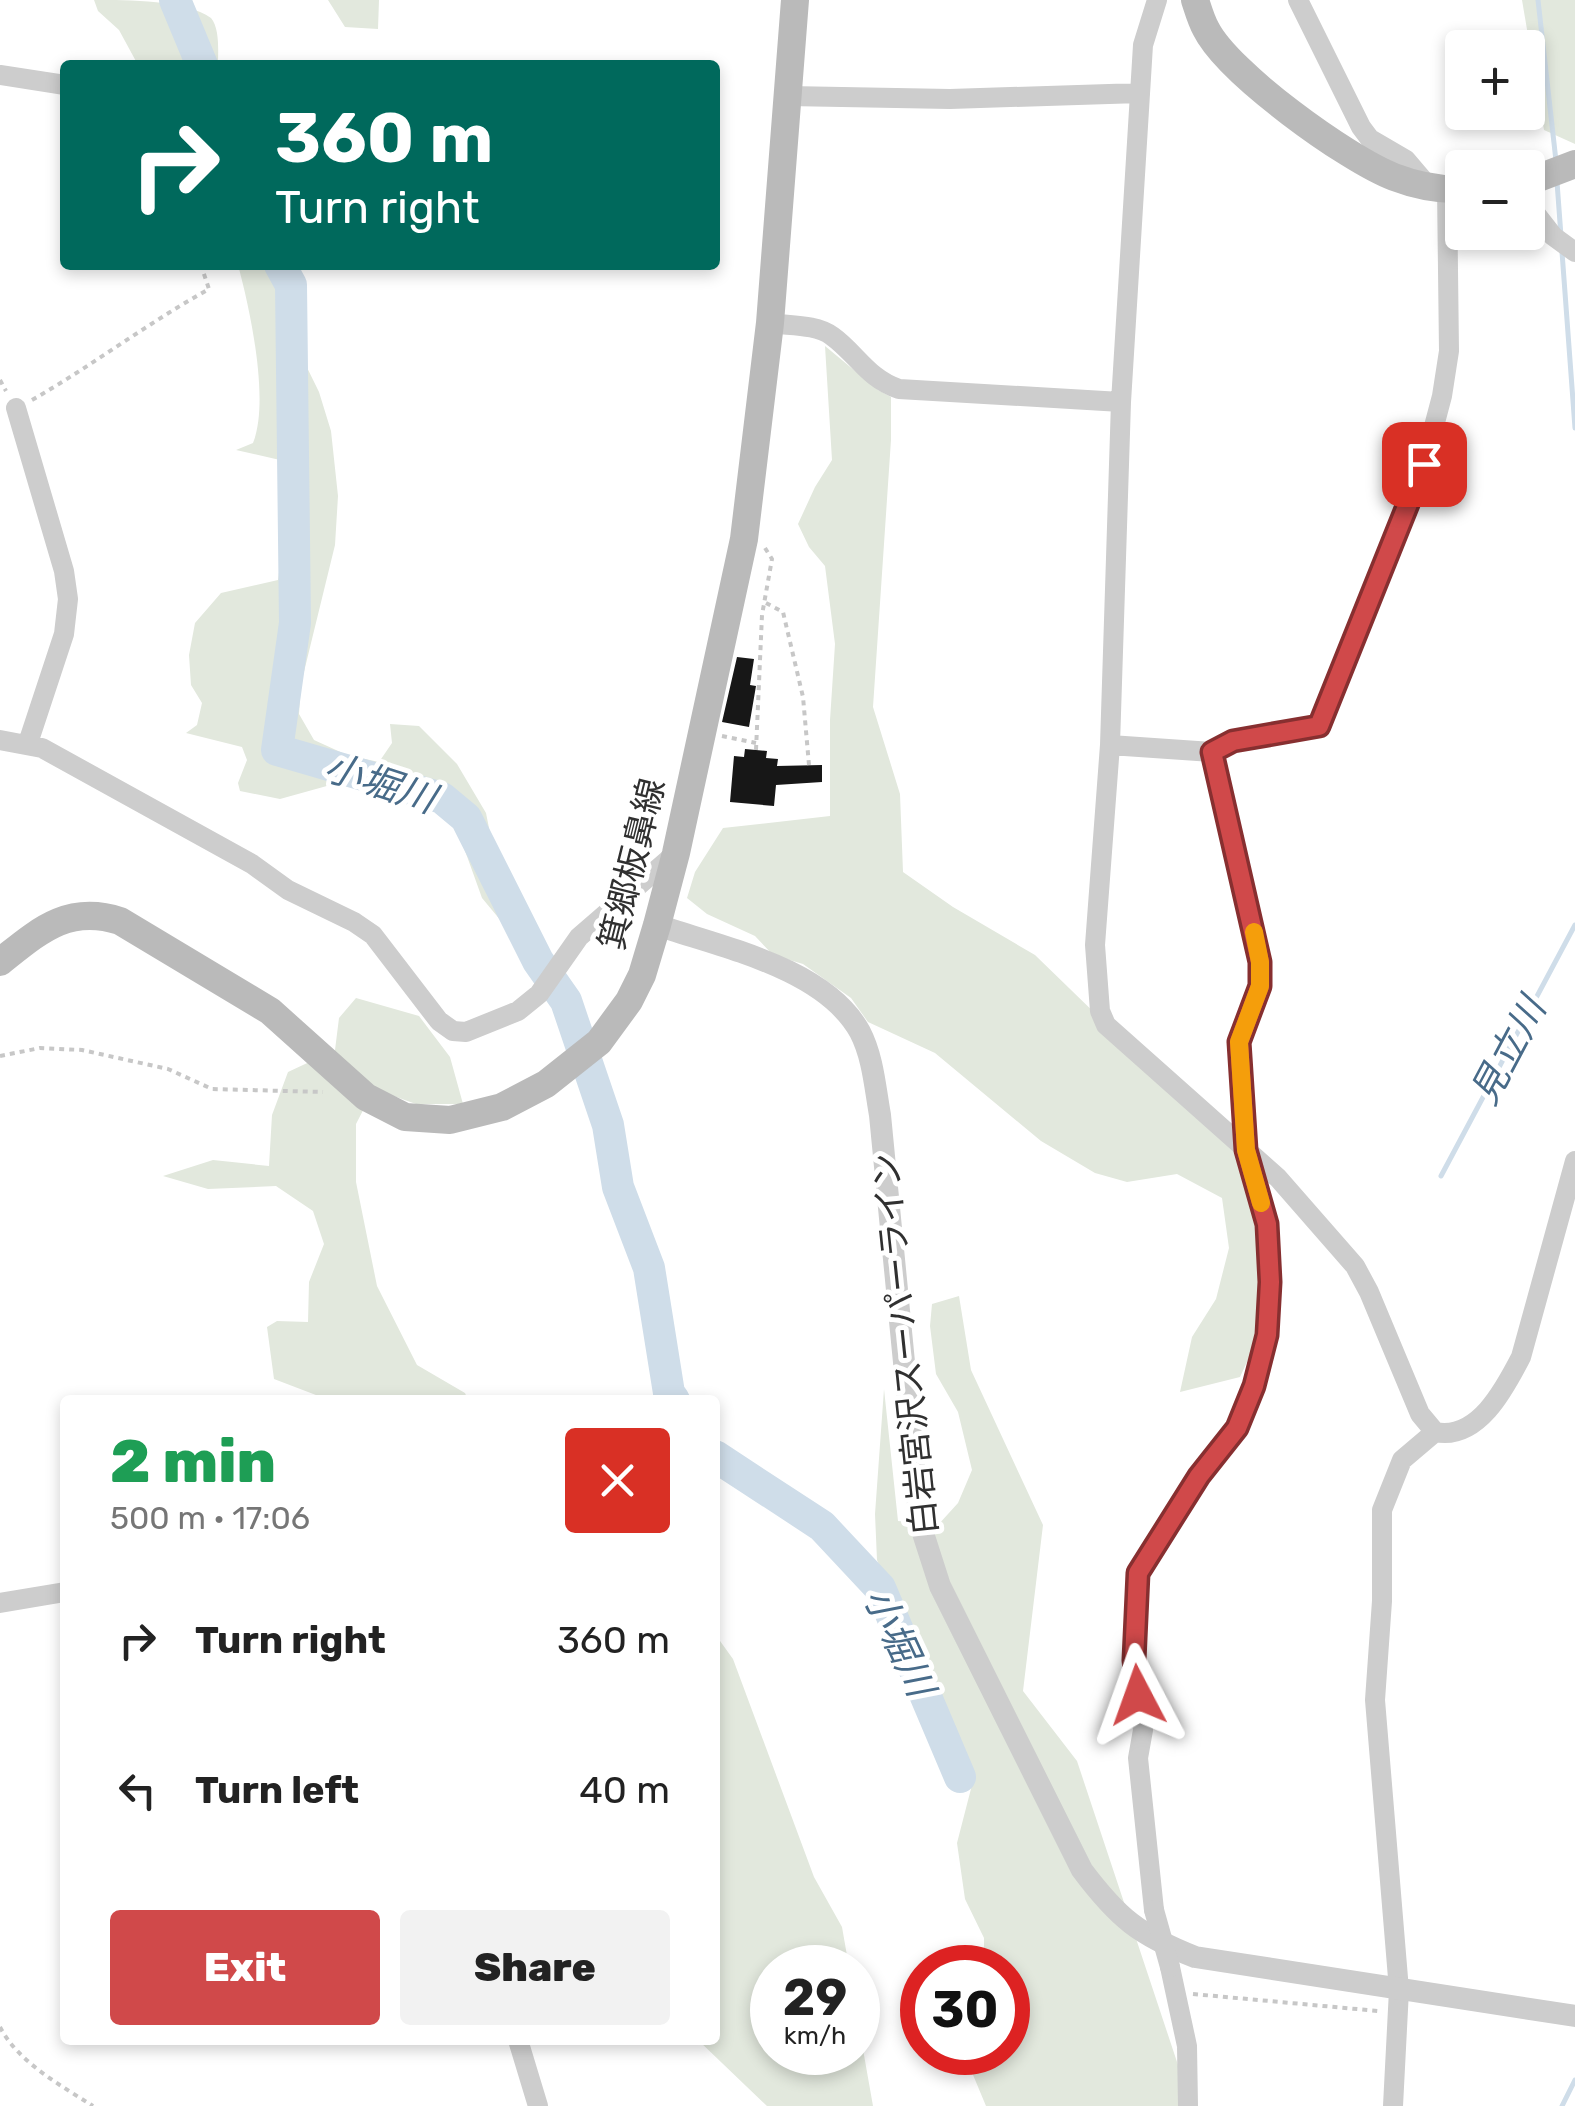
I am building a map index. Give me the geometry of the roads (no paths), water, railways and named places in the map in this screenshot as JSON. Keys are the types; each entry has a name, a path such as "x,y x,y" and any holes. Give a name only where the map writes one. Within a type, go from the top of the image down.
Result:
{"main road":[{"name":"箕郷板鼻線","path":"0,962 40,930 66,918 92,914 120,922 270,1012 351,1084 390,1111 436,1121 465,1118 518,1098 557,1076 599,1042 629,1001 642,975 657,925 744,539 770,324 796,0"},
{"path":"1195,0 1206,31 1252,81 1311,127 1392,176 1445,188"},
{"path":"1545,175 1575,164"}],"street":[{"path":"1157,0 1143,45 1121,402 1110,745 1095,945 1100,1011 1106,1025 1278,1178 1354,1266 1369,1292 1420,1414 1436,1432 1459,1431 1476,1420 1491,1406 1521,1358 1575,1160"},
{"path":"1298,0 1360,127 1370,139 1445,187"},
{"path":"0,75 60,84"},
{"path":"788,96 950,99 1140,94"},
{"path":"1545,225 1575,252"},
{"path":"1110,745 1212,752 1233,741 1315,729 1322,720 1424,464 1449,351 1447,250"},
{"path":"770,324 818,329 831,335 881,383 898,389 1121,402"},
{"path":"16,408 64,571 68,599 64,634 28,743"},
{"path":"0,740 28,743 236,855 288,890 354,922 373,935 439,1021 453,1031 466,1032 518,1011 539,994 579,938 676,852"},
{"name":"白岩宮沢スーパーライン","path":"657,925 791,972 846,1011 860,1033 870,1057 880,1115 921,1527 940,1586 965,1642 1082,1870 1104,1900 1146,1937 1194,1957 1398,2002 1574,2016"},
{"path":"1188,2106 1186,2046 1154,1910 1138,1758 1142,1730 1134,1660 1138,1573 1199,1476 1237,1428 1263,1352 1270,1282 1267,1224 1246,1150"},
{"path":"1392,2106 1398,2002 1374,1700 1382,1601 1382,1510 1402,1460 1436,1432"},
{"path":"0,1603 60,1593"},
{"path":"520,2045 538,2106"}],"lane":[{"path":"1212,752 1260,962 1260,986 1239,1042 1246,1150"}],"waterway":[{"name":"小堀川","path":"175,0 200,60"},
{"name":"見立川","path":"1538,0 1556,161"},
{"name":"見立川","path":"1557,182 1561,236"},
{"name":"見立川","path":"1562,252 1575,428"},
{"name":"小堀川","path":"283,270 291,285 295,623 277,750 442,798 466,818 538,961 566,1001 608,1125 618,1187 649,1268 670,1395"},
{"name":"見立川","path":"1441,1176 1575,925"},
{"name":"小堀川","path":"720,1459 822,1526 880,1588 960,1777"},
{"path":"1562,2106 1575,2080"}]}
